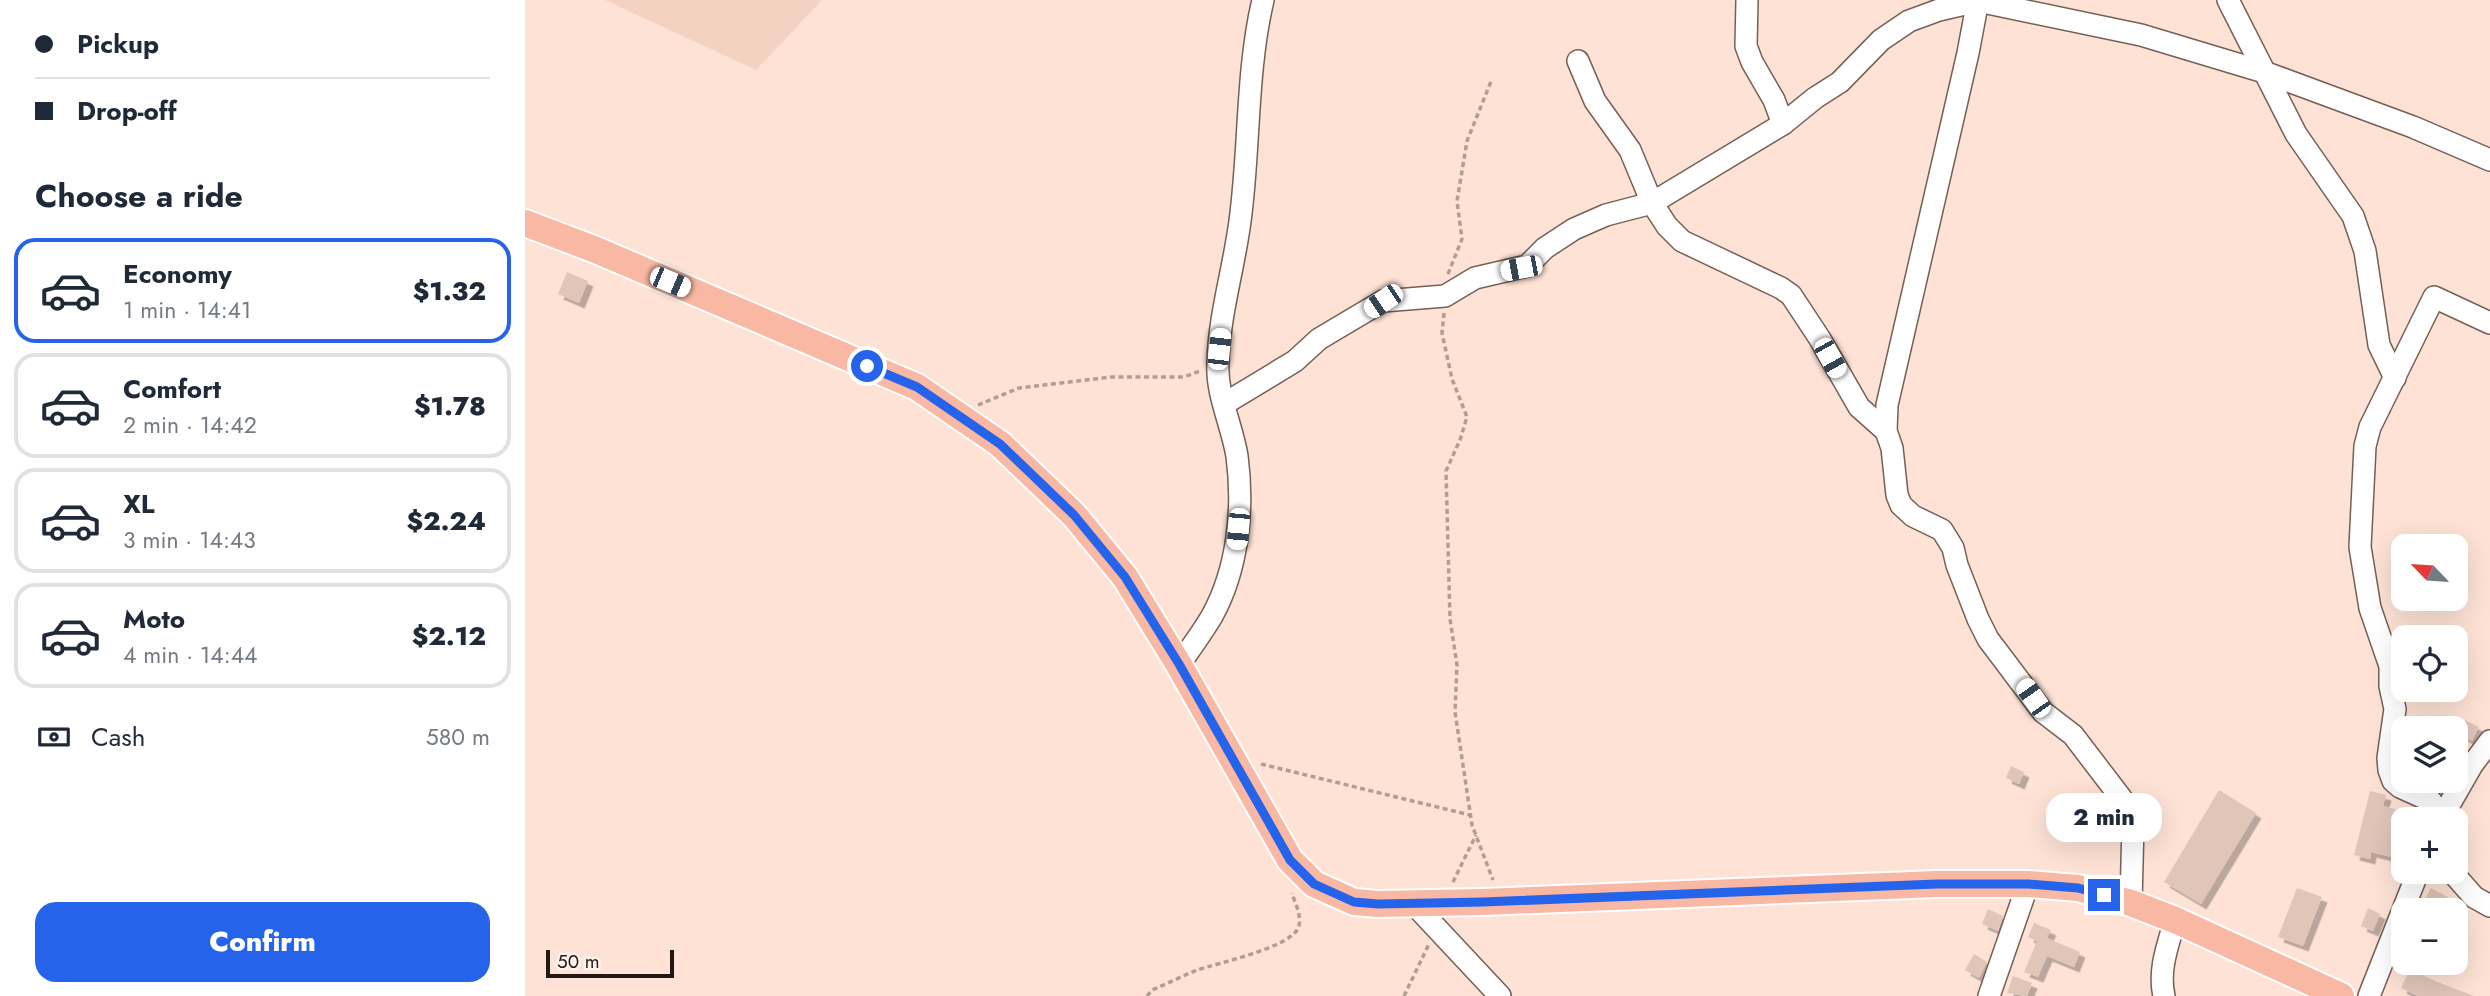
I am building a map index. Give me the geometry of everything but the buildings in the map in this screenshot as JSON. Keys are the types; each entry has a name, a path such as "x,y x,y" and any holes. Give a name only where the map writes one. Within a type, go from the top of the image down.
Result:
{"main road":[{"path":"525,223 596,250 917,387 1000,444 1074,515 1125,577 1179,664 1290,860 1314,884 1354,902 1501,901 1937,884 2028,884 2078,888 2131,903 2175,920 2341,996"}],"street":[{"path":"1179,664 1212,615 1228,580 1236,547 1239,511 1237,456 1217,366 1240,223 1253,64 1263,0"},
{"path":"1747,0 1746,46 1774,100 1783,124"},
{"path":"1224,404 1295,361 1319,339 1383,301 1445,296 1475,278 1527,266 1545,248 1574,229 1606,215 1652,203 1783,124 1840,82 1881,40 1909,21 1978,0 2141,35 2264,72 2413,127 2490,160"},
{"path":"1978,0 1890,394 1886,431 1892,448 1897,495 1901,505 1913,516 1942,530 1953,548 1977,619 1988,639 2043,712 2073,735 2128,807 2133,823 2131,903"},
{"path":"2228,0 2296,134 2353,216 2365,251 2379,345 2395,378"},
{"path":"1578,61 1595,101 1630,150 1652,203 1667,226 1682,241 1791,295 1859,407 1886,431"},
{"path":"2434,807 2431,801 2400,787 2393,781 2389,770 2388,758 2395,715 2390,666 2370,608 2360,547 2365,446 2370,427 2434,297 2490,323"},
{"path":"2448,807 2472,765 2490,741"},
{"path":"1989,996 2028,884"},
{"path":"2369,996 2413,884"},
{"path":"2463,884 2474,897 2490,906"},
{"path":"1413,903 1500,996"},
{"path":"2164,996 2164,961 2175,920"}],"path":[{"path":"1492,79 1467,141 1457,201 1461,239 1448,271 1442,333 1452,379 1467,417 1447,471 1450,619 1457,665 1455,712 1472,825 1501,901"},
{"path":"957,415 1019,388 1111,377 1184,377 1217,366"},
{"path":"1231,757 1470,815"},
{"path":"1147,996 1152,990 1196,971 1251,954 1296,932 1299,917 1289,883 1290,860"}],"shaded area":[{"path":"605,0 822,0 756,70"}],"route":[{"path":"867,366 917,387 1000,444 1074,515 1125,577 1179,664 1290,860 1314,884 1354,902 1483,902 1937,884 2028,884 2078,888 2104,895"}]}
